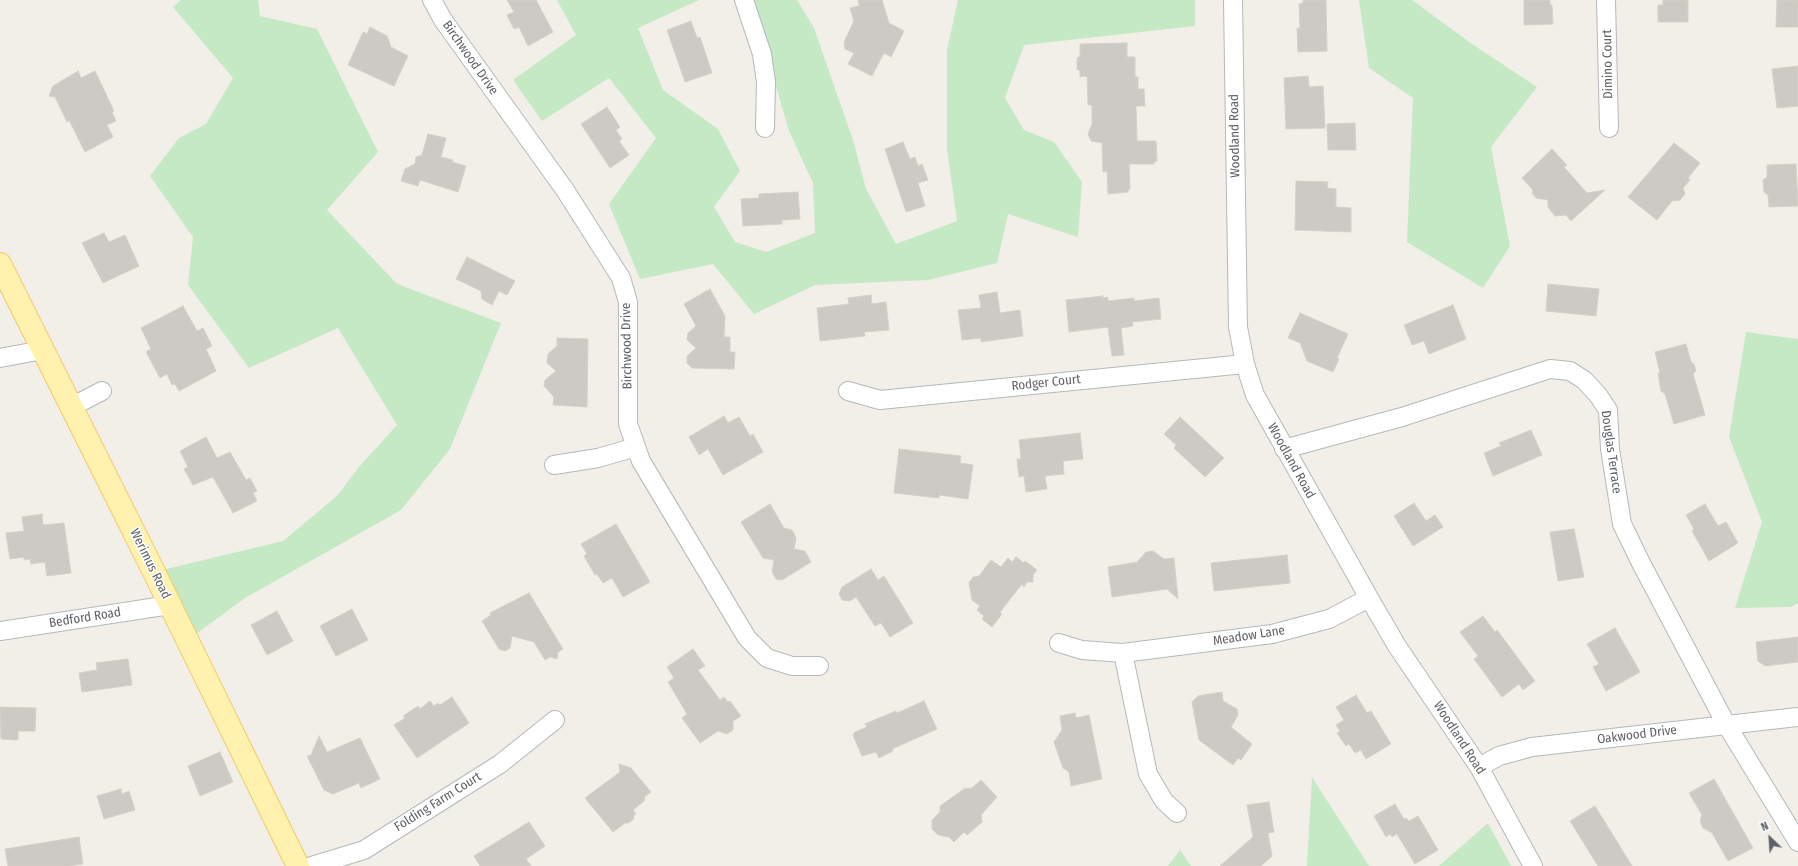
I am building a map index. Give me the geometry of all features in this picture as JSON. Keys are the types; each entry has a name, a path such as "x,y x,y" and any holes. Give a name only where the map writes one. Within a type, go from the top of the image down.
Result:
{"main road":[{"name":"Werimus Road","path":"0,264 298,866"}],"street":[{"name":"Birchwood Drive","path":"432,0 443,20 565,190 621,278 628,302 628,424 641,461 747,638 767,658 792,666 819,666"},
{"path":"744,0 762,54 766,82 765,128"},
{"name":"Woodland Road","path":"1233,0 1238,327 1245,364 1255,394 1284,448 1397,646 1479,767 1533,866"},
{"name":"Dimino Court","path":"1606,0 1609,128"},
{"path":"0,358 43,350"},
{"name":"Rodger Court","path":"848,391 880,400 1245,364"},
{"name":"Douglas Terrace","path":"1284,448 1402,417 1550,369 1570,371 1584,380 1598,395 1608,410 1610,449 1622,524 1726,724 1798,842"},
{"path":"72,407 102,391"},
{"path":"554,465 598,458 636,447"},
{"name":"Meadow Lane","path":"1059,643 1082,650 1124,653 1272,634 1329,619 1369,598"},
{"name":"Bedford Road","path":"0,630 170,605"},
{"path":"1124,653 1148,774 1164,801 1177,813"},
{"name":"Oakwood Drive","path":"1479,767 1499,756 1532,747 1798,717"},
{"name":"Folding Farm Court","path":"311,866 364,850 500,764 555,720"}],"green space":[{"path":"181,0 258,0 260,16 317,29 378,152 327,210 397,284 501,323 450,449 401,510 245,598 188,640 154,572 283,541 337,496 359,467 397,425 338,328 249,368 188,285 193,237 150,176 179,138 206,124 233,78 173,7"},
{"path":"557,0 699,0 638,28 663,90 718,129 740,171 714,207 735,242 766,252 815,233 813,183 789,131 751,0 797,0 814,28 854,143 866,189 896,244 957,221 947,149 947,50 958,0 1195,0 1195,26 1024,45 1005,98 1024,130 1054,142 1082,182 1078,237 1008,214 997,263 928,280 815,285 754,314 713,264 640,279 609,204 656,138 609,78 542,121 513,80 576,35"},
{"path":"1359,0 1412,0 1472,44 1537,87 1491,147 1510,246 1483,288 1407,242 1413,98 1369,68"},
{"path":"1746,332 1798,339 1798,603 1791,607 1735,608 1762,522 1729,437"},
{"path":"1312,777 1369,866 1307,866"},
{"path":"1488,823 1511,866 1439,866"},
{"path":"1180,850 1191,866 1168,866"}],"building":[{"path":"507,0 536,0 553,32 528,46 519,27 514,29 507,15 514,12"},
{"path":"858,0 882,0 889,23 904,31 891,57 884,53 872,76 848,64 854,53 845,49 844,42 854,21 850,8 859,6"},
{"path":"1303,0 1326,0 1327,51 1298,52 1297,28 1300,28 1299,4 1303,3"},
{"path":"1524,0 1550,0 1550,5 1552,5 1553,24 1524,25"},
{"path":"1663,0 1688,0 1688,22 1658,22 1658,5 1663,5"},
{"path":"1777,0 1798,0 1798,27 1776,27"},
{"path":"691,21 697,38 700,37 712,73 685,82 667,30"},
{"path":"370,27 387,36 391,47 408,56 394,86 348,65 363,32 367,34"},
{"path":"1127,43 1127,57 1135,57 1135,77 1138,77 1138,89 1144,89 1145,106 1136,106 1137,141 1156,141 1157,161 1154,162 1154,164 1129,164 1130,189 1128,192 1108,194 1107,171 1103,172 1102,143 1091,141 1088,134 1092,124 1092,105 1088,105 1087,76 1080,77 1080,71 1077,69 1077,58 1080,56 1080,44"},
{"path":"1798,66 1798,106 1777,108 1772,69"},
{"path":"78,71 81,78 95,71 114,111 112,112 116,121 107,125 113,137 85,152 69,120 67,122 55,97 49,96 53,86"},
{"path":"1308,76 1309,87 1323,86 1325,128 1286,129 1284,78"},
{"path":"607,107 620,127 616,130 622,139 619,141 629,155 610,168 581,124"},
{"path":"1355,123 1356,150 1328,150 1327,124"},
{"path":"428,134 446,138 441,157 453,160 452,162 466,166 458,192 420,180 418,186 401,181 405,169 415,164 416,157 422,155"},
{"path":"903,142 910,159 915,157 918,166 922,164 928,180 918,183 925,206 906,212 885,149"},
{"path":"1674,143 1700,163 1688,178 1690,180 1683,188 1685,194 1680,200 1672,201 1657,220 1628,197"},
{"path":"1552,149 1567,165 1564,167 1587,193 1605,190 1571,221 1566,215 1555,216 1548,207 1548,200 1536,198 1532,193 1533,190 1522,178"},
{"path":"1796,164 1798,206 1769,207 1768,195 1764,192 1763,180 1767,177 1767,165"},
{"path":"1296,181 1328,182 1327,188 1336,189 1336,207 1351,208 1351,232 1295,230"},
{"path":"798,192 800,219 782,220 782,224 743,226 741,199 759,198 759,194"},
{"path":"104,233 109,242 125,235 139,266 103,283 82,243"},
{"path":"467,257 515,281 507,295 499,291 492,305 482,299 481,291 456,279"},
{"path":"1548,284 1599,289 1596,316 1546,311"},
{"path":"710,289 725,316 724,337 730,337 730,352 735,352 734,369 692,368 687,363 687,356 696,348 687,340 688,333 696,326 684,304"},
{"path":"997,292 1000,313 1020,310 1023,336 981,342 981,338 962,340 958,310 981,308 979,295"},
{"path":"871,295 872,304 886,302 889,330 864,332 865,336 820,341 817,308 849,304 848,298"},
{"path":"1103,296 1103,298 1108,297 1108,301 1134,298 1134,301 1159,298 1161,319 1132,322 1133,326 1121,328 1124,355 1112,356 1108,327 1069,332 1066,300"},
{"path":"1453,305 1466,339 1429,354 1424,341 1412,345 1404,325"},
{"path":"183,306 197,331 203,328 212,346 206,349 216,371 179,391 175,384 172,385 167,374 160,378 146,352 151,349 141,328"},
{"path":"1300,313 1348,334 1337,358 1339,359 1333,372 1307,361 1300,343 1288,338"},
{"path":"557,338 588,339 587,407 553,405 554,397 544,386 545,380 556,371 547,363 548,354 557,346"},
{"path":"1686,344 1691,362 1694,364 1696,371 1693,374 1705,415 1674,424 1665,394 1661,391 1658,373 1660,373 1655,352"},
{"path":"724,416 728,423 739,417 750,436 753,434 763,452 723,475 708,449 699,455 689,437"},
{"path":"1180,417 1224,458 1205,477 1174,448 1176,445 1164,434"},
{"path":"1531,430 1542,455 1493,476 1484,453 1501,446 1499,443"},
{"path":"1080,433 1083,459 1063,461 1064,474 1045,476 1047,489 1026,492 1024,476 1019,477 1017,459 1021,459 1019,440"},
{"path":"206,437 217,458 230,452 246,480 250,478 257,491 253,493 257,501 233,513 213,477 193,485 184,469 188,467 180,451"},
{"path":"899,449 961,456 960,463 973,465 968,499 939,495 939,498 894,493"},
{"path":"1414,503 1426,521 1435,515 1443,527 1413,546 1394,516"},
{"path":"770,504 784,528 792,530 796,538 794,549 805,551 811,562 782,580 776,579 772,572 774,560 763,558 741,522"},
{"path":"1705,504 1718,526 1726,522 1738,543 1709,561 1692,531 1694,529 1686,515"},
{"path":"42,514 43,525 64,523 71,573 47,576 45,562 31,564 30,559 24,560 24,557 10,559 6,533 24,531 22,517"},
{"path":"616,524 650,582 623,597 612,578 603,583 597,574 595,575 584,556 587,554 581,544"},
{"path":"1574,529 1584,577 1558,581 1550,532"},
{"path":"1153,551 1164,559 1174,558 1178,599 1167,589 1112,597 1108,567 1137,562 1146,552"},
{"path":"1287,555 1290,583 1214,591 1211,563"},
{"path":"1016,557 1024,563 1025,561 1037,570 1033,575 1033,582 1027,582 1024,587 1022,584 1000,612 1002,614 992,627 982,619 984,616 977,610 980,606 972,600 969,583 973,577 979,576 991,560 1001,567 1008,558 1012,562"},
{"path":"871,569 878,580 884,576 913,623 890,637 881,623 875,626 856,597 850,601 842,600 839,594 842,587"},
{"path":"529,593 563,649 558,652 557,659 550,657 545,660 534,642 512,636 510,648 505,651 499,649 482,621 491,615 490,613"},
{"path":"352,609 368,640 336,656 320,626"},
{"path":"277,611 293,641 267,655 251,625"},
{"path":"1483,616 1495,632 1497,630 1535,681 1523,690 1519,684 1502,697 1474,659 1478,656 1460,632"},
{"path":"1615,628 1640,672 1606,691 1593,667 1599,664 1587,644"},
{"path":"1798,637 1798,662 1765,666 1758,661 1756,642"},
{"path":"693,649 705,666 698,670 720,700 724,697 728,702 730,701 741,716 733,721 733,730 727,734 718,731 700,743 682,718 687,714 668,682 674,678 667,667"},
{"path":"128,659 132,685 82,692 79,673 97,670 96,663"},
{"path":"1222,692 1223,701 1237,709 1238,715 1231,727 1252,744 1241,760 1238,758 1233,765 1199,740 1192,702 1198,696"},
{"path":"1356,695 1367,713 1371,711 1391,744 1366,759 1361,750 1355,753 1349,744 1346,746 1337,733 1340,731 1336,725 1344,720 1336,707"},
{"path":"452,697 469,723 417,758 394,725 405,718 403,716 418,706 420,709 430,701 434,706 438,703 440,705"},
{"path":"924,701 937,729 892,749 893,751 879,758 876,752 862,756 853,735 855,732 867,727 865,724 896,711 897,713"},
{"path":"0,707 36,708 35,731 18,731 18,740 1,739"},
{"path":"1075,713 1076,718 1089,715 1102,779 1071,786 1069,772 1063,768 1054,742 1062,730 1060,716"},
{"path":"319,736 327,752 360,738 380,779 361,788 359,783 333,794 324,790 307,756 311,755"},
{"path":"220,752 233,782 200,796 188,766"},
{"path":"619,764 631,768 651,792 644,797 645,800 633,810 636,814 633,816 634,819 628,823 625,823 613,832 585,798 620,772"},
{"path":"1714,779 1753,848 1728,861 1712,833 1703,828 1700,821 1702,815 1689,793"},
{"path":"981,780 997,797 981,815 982,822 967,835 964,832 954,842 949,837 938,835 932,829 932,820 940,812 940,806 964,789 972,788"},
{"path":"121,789 122,794 129,791 135,810 104,819 97,796"},
{"path":"1269,802 1274,832 1268,833 1272,856 1261,866 1220,866 1253,837 1247,805"},
{"path":"1395,804 1404,819 1406,818 1409,821 1418,816 1438,850 1415,864 1397,834 1392,837 1390,834 1386,837 1374,816"},
{"path":"1595,806 1632,866 1598,866 1570,821"},
{"path":"529,822 545,846 526,859 531,866 480,866 474,856"},
{"path":"79,837 83,864 69,866 8,866 5,849"}]}
